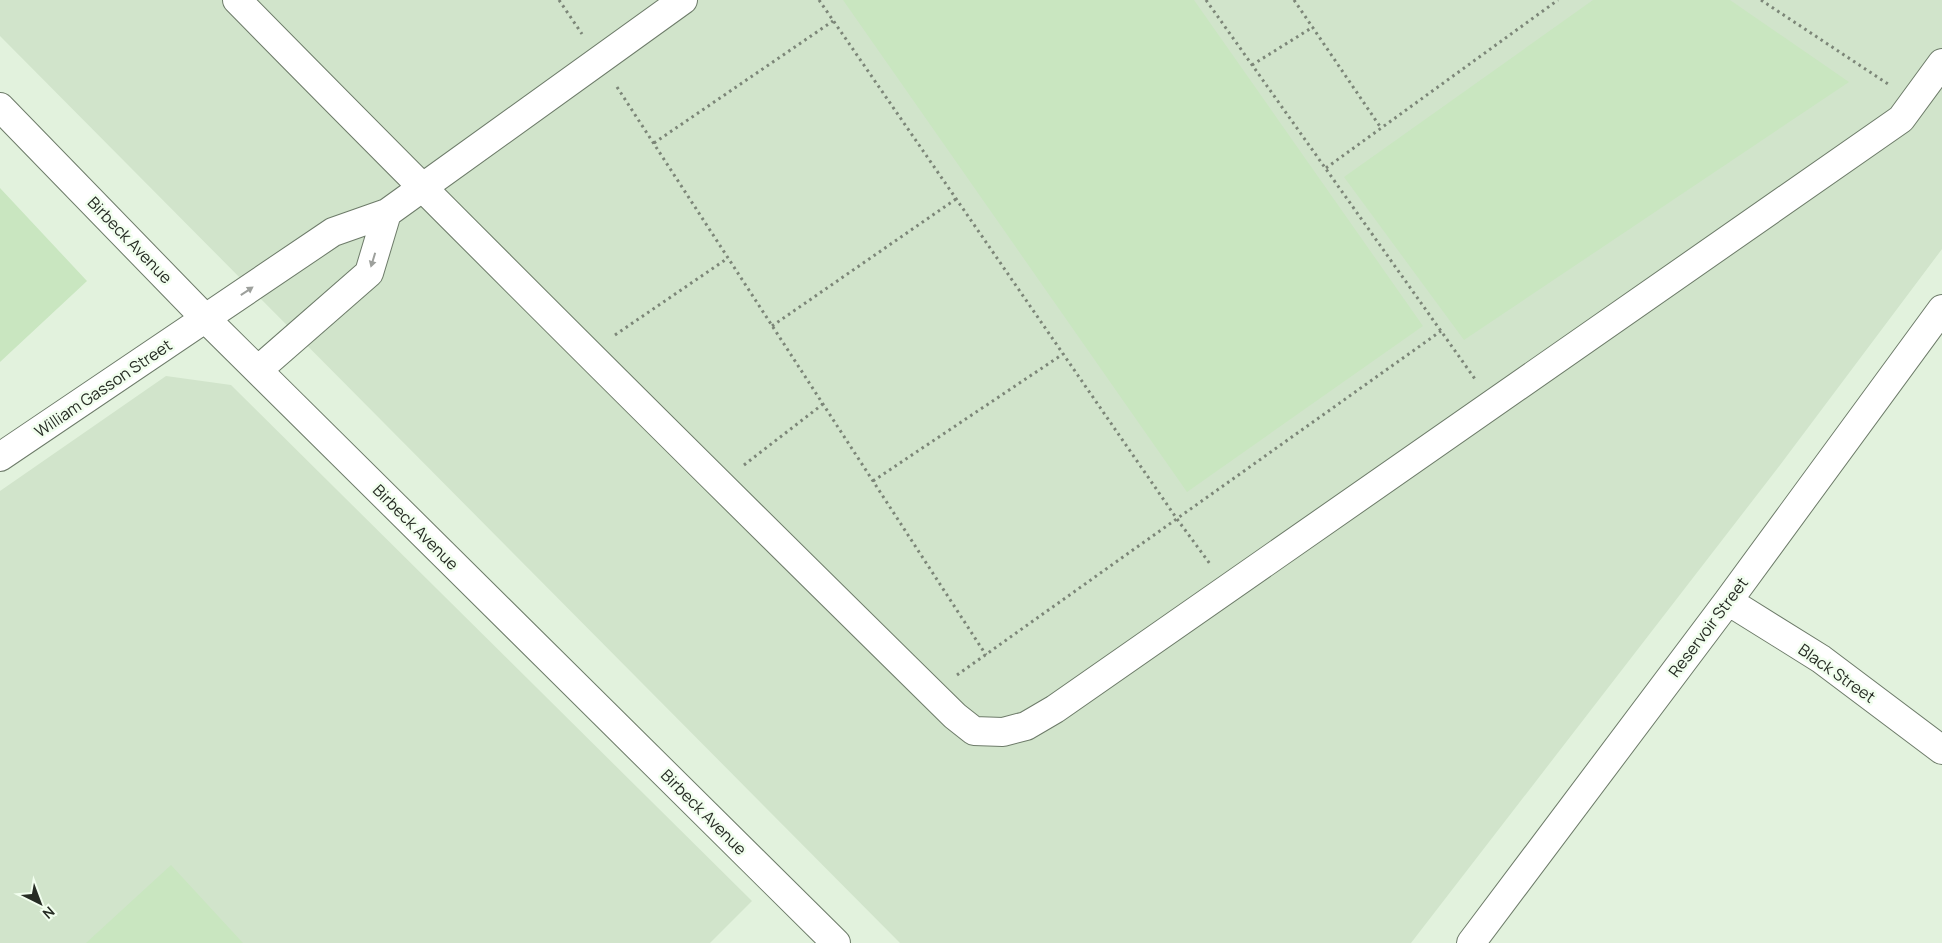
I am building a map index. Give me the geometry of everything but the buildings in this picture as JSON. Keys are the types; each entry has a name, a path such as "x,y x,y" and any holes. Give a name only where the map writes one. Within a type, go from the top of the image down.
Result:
{"street":[{"path":"237,0 422,188 720,484 955,716 974,731 1003,732 1026,726 1055,709 1901,119 1942,63"},
{"name":"William Gasson Street","path":"0,457 333,232 387,213 683,0"},
{"name":"Birbeck Avenue","path":"0,107 206,318 836,943"},
{"path":"258,370 369,273 387,213"},
{"name":"Reservoir Street","path":"1471,943 1728,601 1942,309"},
{"name":"Black Street","path":"1728,601 1821,659 1942,750"}],"path":[{"path":"559,0 600,60 986,655"},
{"path":"819,0 1177,519 1228,589"},
{"path":"1206,0 1493,404"},
{"path":"1294,0 1381,128"},
{"path":"1326,168 1558,0"},
{"path":"1761,0 1914,101"},
{"path":"654,143 833,21"},
{"path":"1252,65 1313,27"},
{"path":"772,326 956,199"},
{"path":"588,353 728,258"},
{"path":"932,693 1441,331"},
{"path":"873,481 1063,354"},
{"path":"720,484 823,404"}],"shaded area":[{"path":"0,0 1942,0 1942,249 1777,469 1411,943 900,943 0,36"},
{"path":"843,0 1194,0 1423,326 1187,492"},
{"path":"1593,0 1730,0 1849,82 1464,340 1344,177"},
{"path":"0,188 87,281 0,362"},
{"path":"166,376 231,385 752,901 710,943 0,943 0,491"},
{"path":"171,865 243,943 86,943"}]}
